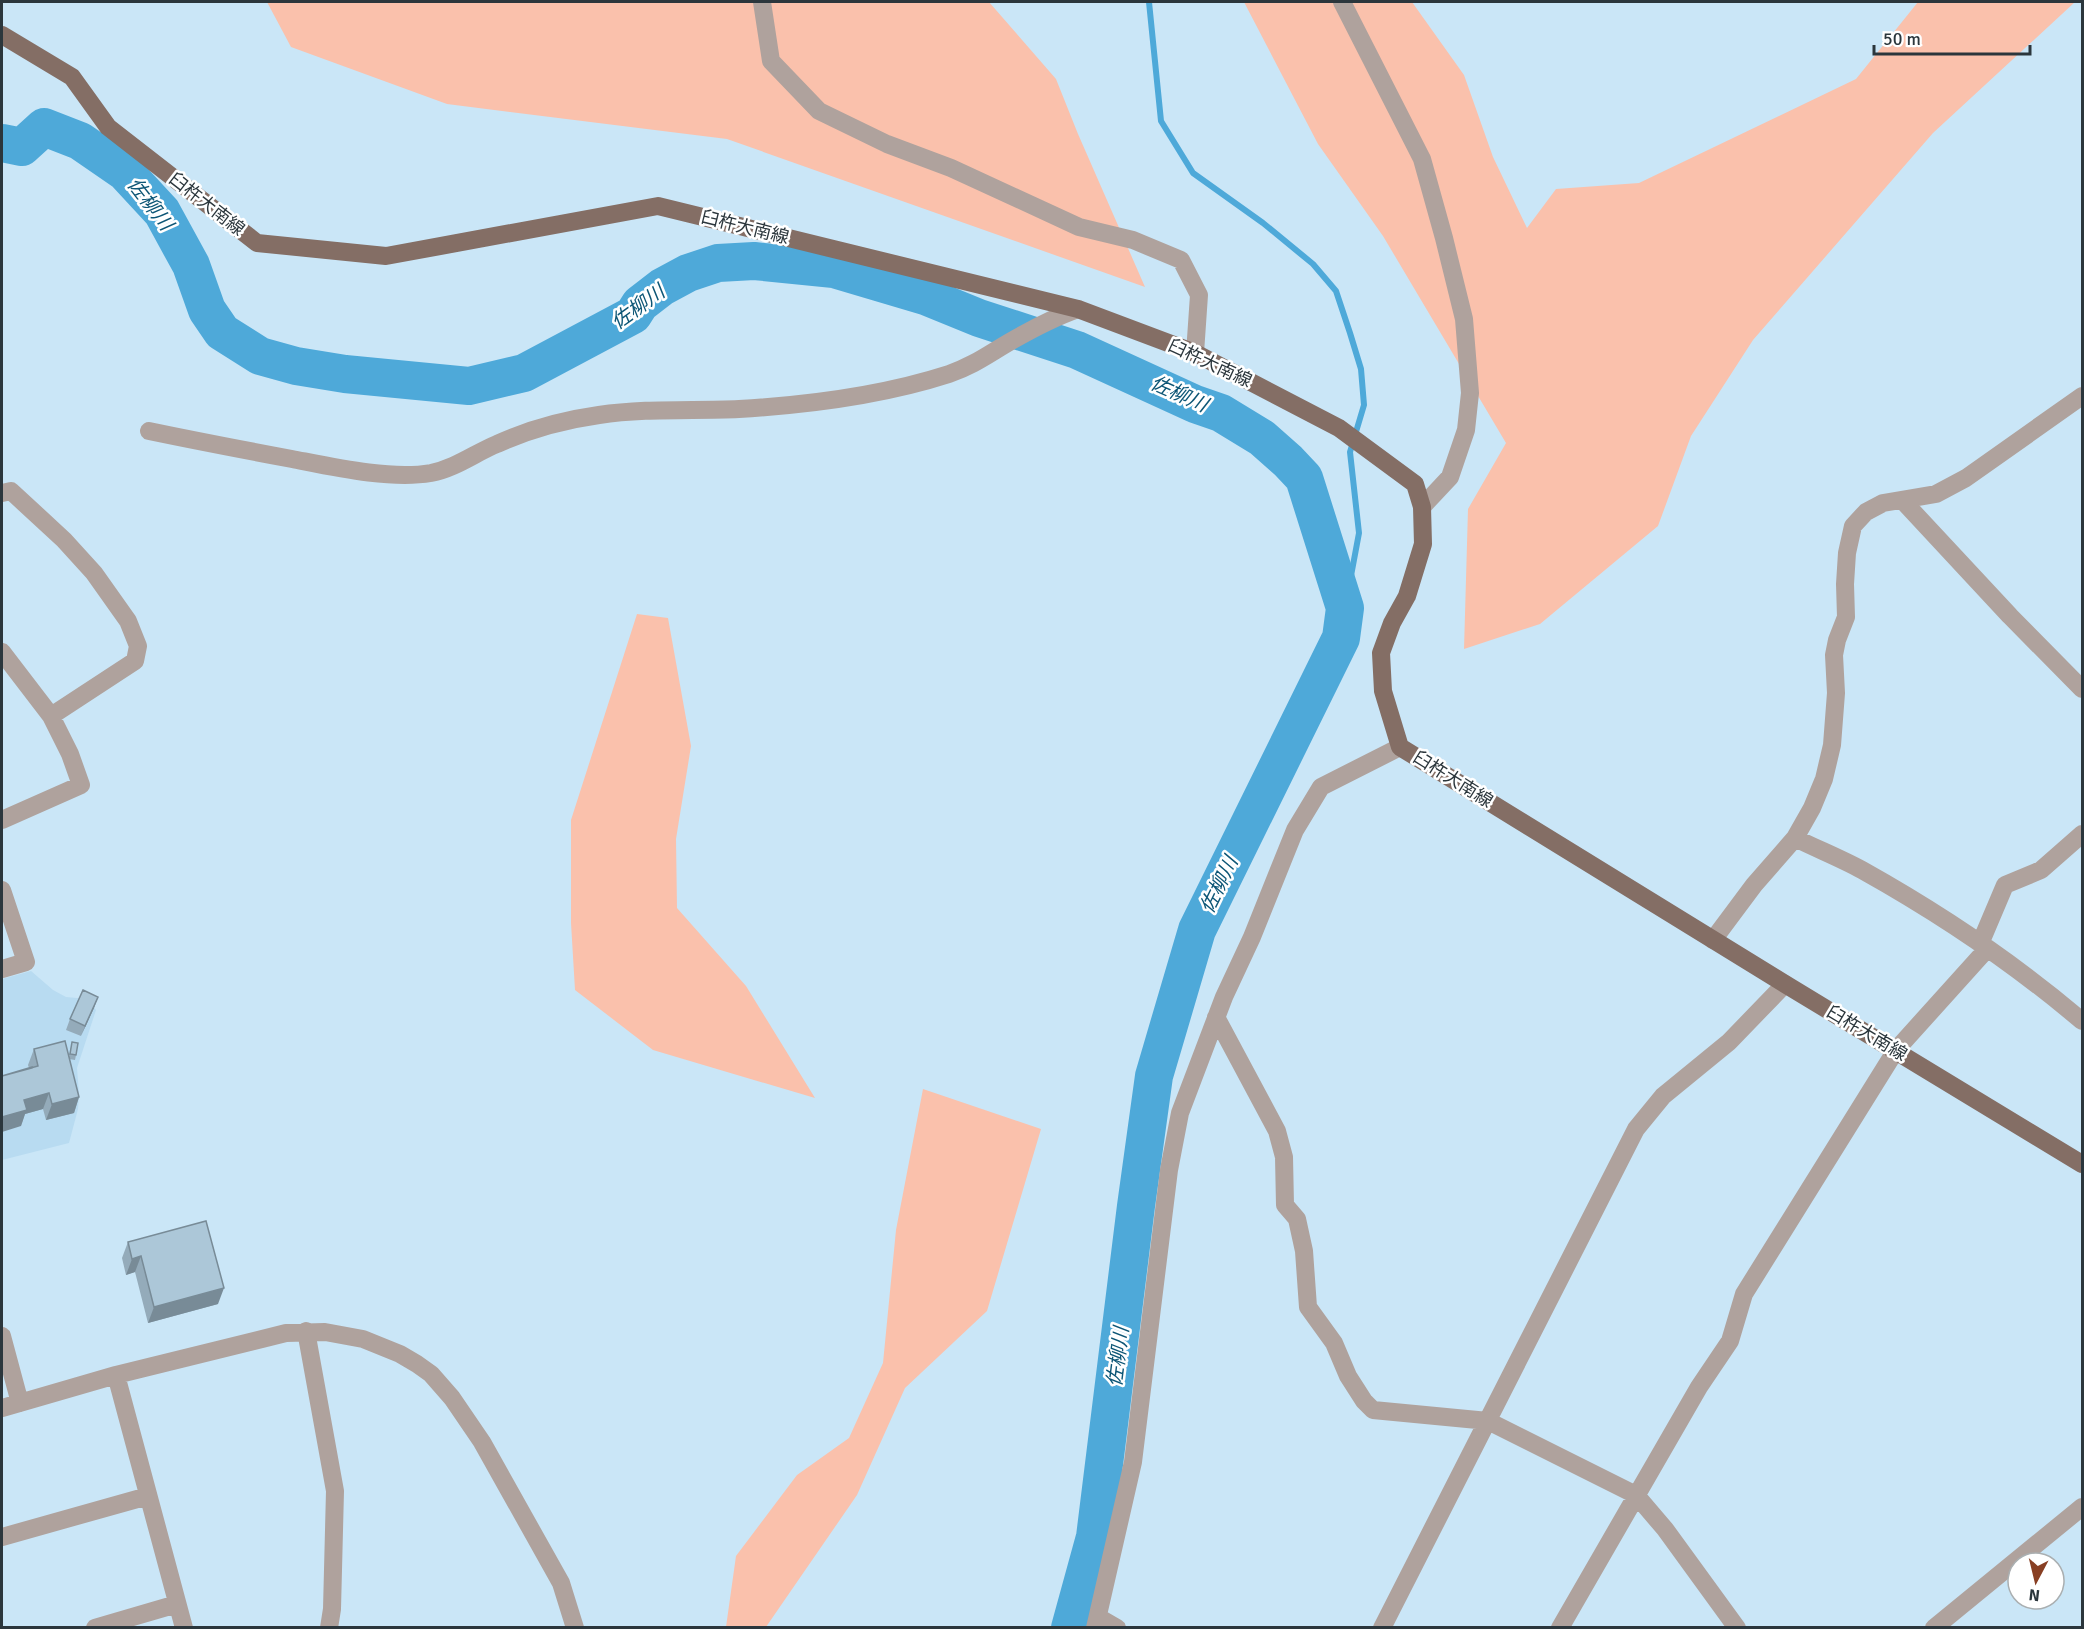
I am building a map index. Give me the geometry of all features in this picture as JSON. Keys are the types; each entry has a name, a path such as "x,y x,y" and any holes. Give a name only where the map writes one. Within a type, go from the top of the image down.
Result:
{"main road":[{"name":"臼杵大南線","path":"2,35 72,77 108,128 257,243 386,256 658,206 1078,309 1195,353 1339,428 1415,484 1422,507 1423,544 1407,596 1392,623 1381,653 1383,691 1400,747 2082,1164"}],"street":[{"path":"762,2 771,61 819,111 887,144 951,168 1079,227 1133,240 1181,260 1200,295 1195,353"},
{"path":"1342,2 1422,159 1464,320 1470,393 1466,430 1450,477 1422,507"},
{"path":"149,431 333,467 384,474 431,473 466,461 493,445 529,430 574,419 626,411 753,408 819,401 889,389 948,374 980,361 1052,318 1078,309"},
{"path":"1713,940 1754,885 1796,838 1824,779 1832,745 1836,693 1834,656 1837,640 1846,617 1845,574 1852,526 1866,512 1883,503 1936,494 1966,478 2082,396"},
{"path":"2,493 11,491 64,540 94,573 128,621 138,646 135,661 51,716"},
{"path":"1903,501 2082,689"},
{"path":"2,652 51,716 70,754 81,785 2,820"},
{"path":"1117,1628 1096,1622 1133,1462 1169,1170 1180,1113 1224,997 1252,937 1295,830 1321,787 1400,747"},
{"path":"1560,1628 1699,1387 1730,1341 1744,1294 1896,1050 1984,947 2005,885 2041,870 2082,834"},
{"path":"1796,838 1861,870 1984,947 2050,993 2082,1021"},
{"path":"2,890 26,962 2,969"},
{"path":"1382,1628 1636,1129 1663,1096 1729,1042 1785,984"},
{"path":"1216,1017 1277,1131 1284,1157 1286,1205 1297,1220 1304,1251 1308,1307 1334,1343 1348,1376 1364,1401 1373,1410 1488,1421 1636,1495 1665,1529 1737,1628"},
{"path":"306,1331 335,1491 332,1609 329,1628"},
{"path":"2,1408 116,1375 265,1337 306,1331 363,1339 400,1354 431,1374 452,1398 482,1442 561,1583 574,1628"},
{"path":"2,1336 20,1403"},
{"path":"116,1375 184,1628"},
{"path":"2,1537 148,1496"},
{"path":"1934,1628 2082,1507"},
{"path":"95,1628 177,1604"}],"shaded area":[{"path":"267,2 989,2 1056,79 1145,287 727,139 447,104 291,47"},
{"path":"1244,2 1412,2 1464,75 1493,157 1527,228 1556,189 1639,183 1856,79 1918,2 2075,2 1933,133 1753,340 1691,436 1658,526 1540,624 1464,649 1468,509 1506,443 1383,236 1318,144"},
{"path":"637,614 668,618 691,746 676,839 677,908 746,986 815,1098 653,1050 575,990 571,923 571,820"},
{"path":"31,971 53,990 66,997 88,999 96,1010 77,1068 78,1109 69,1143 2,1160 2,979"},
{"path":"923,1089 1041,1129 987,1311 905,1388 857,1495 766,1627 726,1627 736,1556 797,1475 849,1438 883,1363 896,1230"}],"building":[{"path":"83,990 98,997 85,1026 70,1019"},
{"path":"65,1041 79,1097 52,1104 49,1093 24,1100 27,1110 2,1117 2,1076 38,1066 34,1049"},
{"path":"72,1042 78,1043 76,1055 70,1054"},
{"path":"206,1221 224,1288 154,1307 141,1256 132,1259 128,1242"}],"waterway":[{"path":"1149,2 1161,121 1193,173 1263,223 1313,264 1336,291 1350,333 1361,369 1364,405 1350,452 1359,533 1345,608"},
{"name":"佐柳川","path":"2,143 22,147 44,127 80,141 125,172 162,212 191,265 207,310 222,332 260,356 296,366 345,374 469,386 524,373 633,315 640,304 662,287 688,273 718,263 754,261 834,269 925,296 979,318 1077,350 1195,404 1221,413 1262,438 1304,478 1345,608 1341,638 1197,930 1154,1076 1095,1537 1070,1628"}]}
